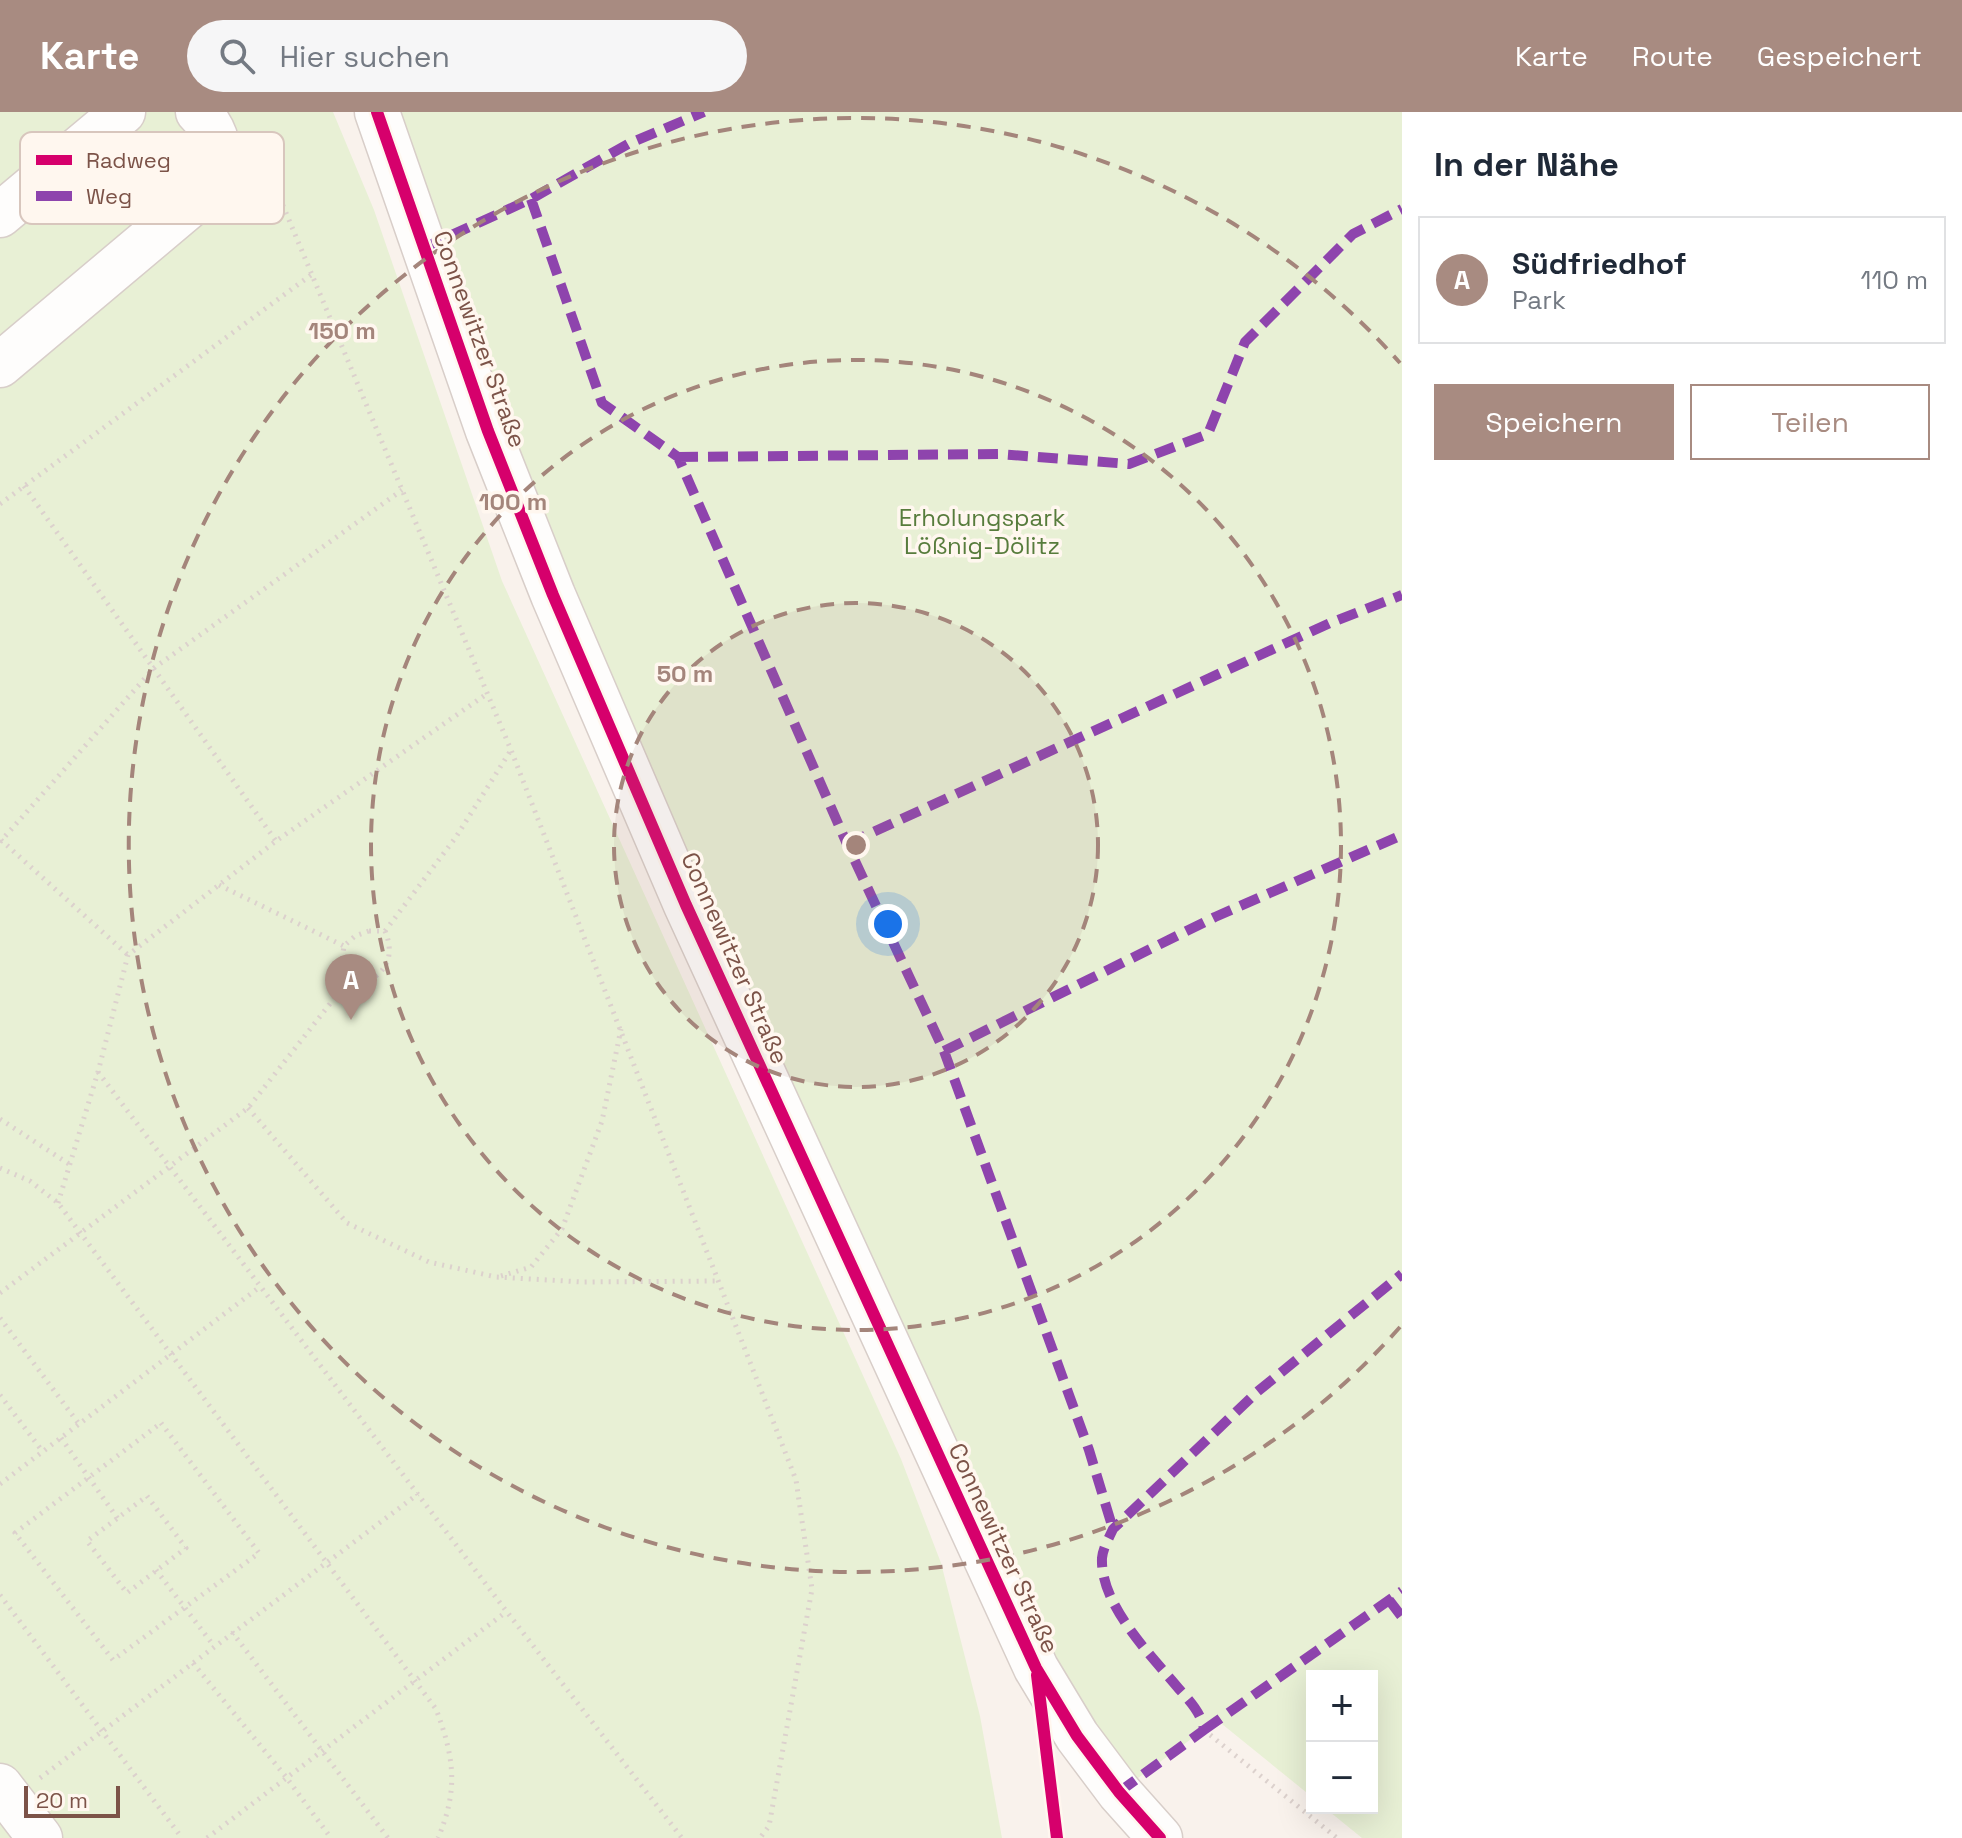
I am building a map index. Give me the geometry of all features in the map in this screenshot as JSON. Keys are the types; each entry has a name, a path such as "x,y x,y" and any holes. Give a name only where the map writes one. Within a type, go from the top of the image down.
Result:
{"street":[{"path":"99,132 123,112"},
{"name":"Connewitzer Straße","path":"377,112 515,502 686,905 1036,1668 1077,1736 1119,1792 1160,1838"},
{"path":"0,215 20,198"},
{"path":"0,365 168,224"},
{"path":"6,1794 40,1838"}],"path":[{"path":"284,209 511,750 796,1480 812,1589 769,1826 760,1838"},
{"path":"0,504 311,275"},
{"path":"24,486 276,841"},
{"path":"128,955 0,840 154,668 402,490"},
{"path":"58,1203 98,1072 128,955 276,841 488,693"},
{"path":"385,931 456,837 511,750"},
{"path":"218,885 344,946"},
{"path":"344,986 340,973 344,946 355,936 369,931 385,931"},
{"path":"0,1293 248,1108 344,986 372,980 383,970 389,957 390,944 385,931"},
{"path":"496,1277 531,1267 562,1229 602,1121 621,1029"},
{"path":"98,1072 682,1838"},
{"path":"248,1108 347,1223 429,1262 496,1277 583,1282 720,1281"},
{"path":"0,1119 69,1164"},
{"path":"0,1168 30,1181 58,1203 436,1709 449,1743 453,1779 448,1814 438,1838"},
{"path":"0,1484 261,1286"},
{"path":"0,1318 79,1424"},
{"path":"0,1395 43,1452"},
{"path":"161,1423 259,1553 185,1608 113,1660 15,1533 161,1423"},
{"path":"61,1438 118,1519"},
{"path":"6,1794 101,1730 418,1494"},
{"path":"147,1496 186,1548 156,1570 127,1593 87,1541 147,1496"},
{"path":"156,1570 214,1646"},
{"path":"0,1595 182,1838"},
{"path":"207,1838 507,1612"},
{"path":"232,1632 388,1838"},
{"path":"193,1663 286,1777 331,1838"},
{"path":"1204,1730 1337,1838"}],"green space":[{"path":"0,112 333,112 374,210 502,581 901,1459 941,1563 980,1716 1002,1838 0,1838"},
{"name":"Erholungspark Lößnig-Dölitz","path":"377,112 1402,112 1402,1838 1362,1838 1332,1814 1378,1814 1378,1670 1306,1670 1306,1792 1217,1720 1119,1792 890,1354"}],"marked path":[{"path":"423,248 531,199 628,144 704,112"},
{"path":"531,199 602,403 678,457 847,844 944,1051 1089,1450 1113,1529"},
{"path":"678,457 999,454 1129,464 1208,434 1245,342 1353,234 1402,209"},
{"path":"847,844 1330,623 1402,595"},
{"path":"944,1051 1215,917 1402,835"},
{"path":"1119,1792 1204,1730 1195,1708 1129,1628 1109,1594 1102,1558 1113,1529 1257,1392 1402,1274"},
{"path":"1204,1730 1402,1591"},
{"path":"1389,1600 1402,1617"}],"cycle path":[{"path":"377,112 488,431 553,595 686,905 1036,1668 1077,1736 1119,1792 1160,1838"},
{"path":"1037,1675 1057,1838"}],"place":[{"name":"Südfriedhof","path":"351,1020"}]}
